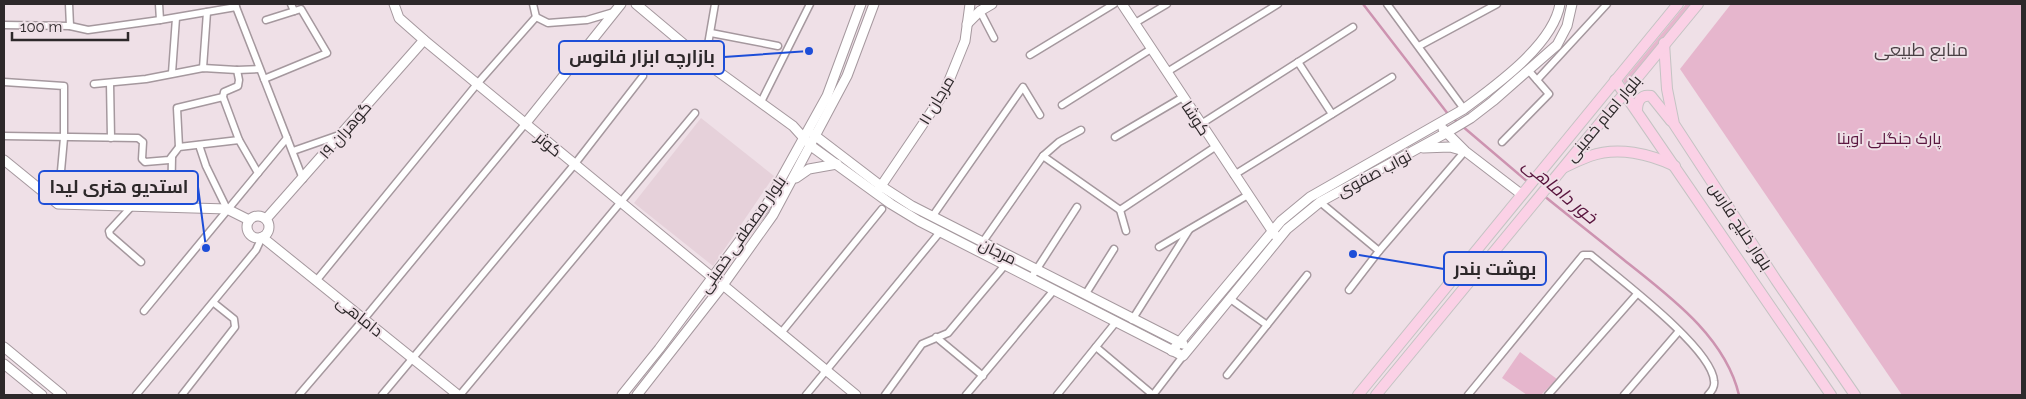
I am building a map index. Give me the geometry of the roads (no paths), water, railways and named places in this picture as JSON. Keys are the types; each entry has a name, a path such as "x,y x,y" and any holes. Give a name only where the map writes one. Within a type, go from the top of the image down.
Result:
{"main road":[{"name":"بلوار امام خمینی","path":"1358,395 1535,176 1678,4"},
{"name":"بلوار امام خمینی","path":"1376,395 1698,4"},
{"name":"بلوار خلیج فارس","path":"1664,43 1667,89 1674,124 1776,280 1855,395"},
{"name":"بلوار خلیج فارس","path":"1614,80 1676,167 1831,395"},
{"path":"1637,111 1641,98 1646,95 1652,96 1674,124"},
{"path":"1562,168 1592,155 1612,151 1655,157 1676,167"}],"street":[{"path":"69,4 70,26"},
{"path":"159,4 160,20"},
{"path":"291,4 294,11"},
{"name":"کوثر","path":"394,4 399,18 424,40 713,278"},
{"path":"533,4 536,17"},
{"path":"299,395 364,320 621,4"},
{"path":"636,4 705,62 793,126 808,130"},
{"path":"705,62 715,4"},
{"path":"761,102 810,4"},
{"name":"بلوار مصطفی خمینی","path":"622,395 713,278 767,204 827,96 861,4"},
{"name":"بلوار مصطفی خمینی","path":"637,395 723,286 774,215 847,76 874,4"},
{"name":"مرجان ۱۱","path":"879,190 944,93 965,41 970,4"},
{"path":"967,25 980,11 992,4"},
{"path":"1030,55 1114,4"},
{"name":"کوشا","path":"1122,4 1278,240"},
{"path":"1135,24 1167,4"},
{"path":"1167,72 1267,7 1278,4"},
{"path":"1387,4 1419,46 1461,111 1469,120"},
{"path":"1419,46 1497,4"},
{"name":"نواب صفوی","path":"1172,351 1272,231 1293,210 1310,197 1461,111 1531,54 1550,30 1560,4"},
{"name":"نواب صفوی","path":"1183,356 1287,229 1320,202 1469,120 1553,49 1567,26 1572,4"},
{"path":"1537,80 1607,4"},
{"path":"4,25 70,26 88,30 176,18 235,5 288,138 302,179"},
{"path":"264,79 327,53 301,8 266,20"},
{"path":"980,11 994,38"},
{"path":"204,68 207,12"},
{"path":"536,17 548,23 587,20 615,12"},
{"path":"316,281 477,84 536,17"},
{"path":"172,73 176,18"},
{"path":"1201,124 1353,27"},
{"path":"711,33 778,46"},
{"name":"گوهران ۱۹","path":"266,219 424,40"},
{"path":"1062,105 1151,49"},
{"path":"1298,62 1332,114"},
{"path":"94,84 146,79 204,68 260,69"},
{"path":"237,70 238,86 224,92 223,97 239,140 258,173"},
{"path":"1502,142 1549,94 1529,71"},
{"path":"382,395 574,164 643,76"},
{"path":"1234,175 1392,78"},
{"path":"4,82 64,86 64,138 58,204"},
{"path":"110,83 111,138"},
{"path":"932,217 1023,87 1040,116"},
{"path":"4,136 141,140 142,159 145,162 165,161 172,157 178,147 177,108 223,97"},
{"path":"1115,137 1183,97"},
{"path":"459,395 695,114"},
{"path":"1440,122 1465,151 1523,192"},
{"name":"مرجان","path":"793,126 811,146 879,190 1190,348"},
{"name":"مرجان","path":"808,130 879,190 891,204 1005,266 1183,356"},
{"path":"982,243 1043,156 1059,142 1081,130"},
{"path":"293,151 341,135"},
{"path":"144,311 226,209 288,138"},
{"path":"178,147 239,140"},
{"path":"198,145 226,209"},
{"path":"1120,210 1215,147"},
{"path":"1420,148 1450,148 1465,151"},
{"path":"1349,290 1379,250 1465,151"},
{"path":"1043,156 1120,210 1126,231"},
{"path":"171,207 172,157"},
{"path":"4,160 58,204 226,209 249,220"},
{"path":"792,181 809,168 837,164"},
{"path":"1159,248 1248,195"},
{"path":"1320,202 1379,250"},
{"path":"132,206 109,230 110,235 141,262"},
{"path":"1031,278 1077,207"},
{"path":"781,333 882,209"},
{"path":"136,395 214,304 256,250 262,237 270,227 266,219 257,216 249,220 247,224 249,233 258,238 262,237"},
{"path":"1132,320 1188,230"},
{"path":"806,395 940,232"},
{"name":"داماهی","path":"262,237 459,395"},
{"path":"1085,295 1114,249"},
{"path":"1468,395 1583,255 1587,254 1591,255 1679,331 1707,363 1714,382 1712,391 1708,395"},
{"path":"885,395 922,344 948,333 1005,266"},
{"path":"1227,376 1307,275"},
{"path":"723,286 856,395"},
{"path":"966,395 1054,290"},
{"path":"1548,395 1636,294"},
{"path":"1229,298 1267,325"},
{"path":"182,395 235,328 234,319 214,304"},
{"path":"1057,395 1116,322"},
{"path":"1624,395 1679,331"},
{"path":"936,337 983,376"},
{"path":"4,347 62,395"},
{"path":"1096,347 1153,395 1183,356"},
{"path":"4,364 38,393"}],"waterway":[{"name":"خور داماهی","path":"1363,4 1448,114 1528,182"},
{"name":"خور داماهی","path":"1543,195 1659,288 1693,319 1721,354 1732,374 1739,395"}],"place":[{"name":"بازارچه ابزار فانوس","path":"809,51"},
{"name":"استدیو هنری لیدا","path":"206,248"},
{"name":"بهشت بندر","path":"1353,254"}],"district":[{"name":"منابع طبیعی","path":"1921,50"}],"park label":[{"name":"پارک جنگلی آوینا","path":"1889,138"}]}
